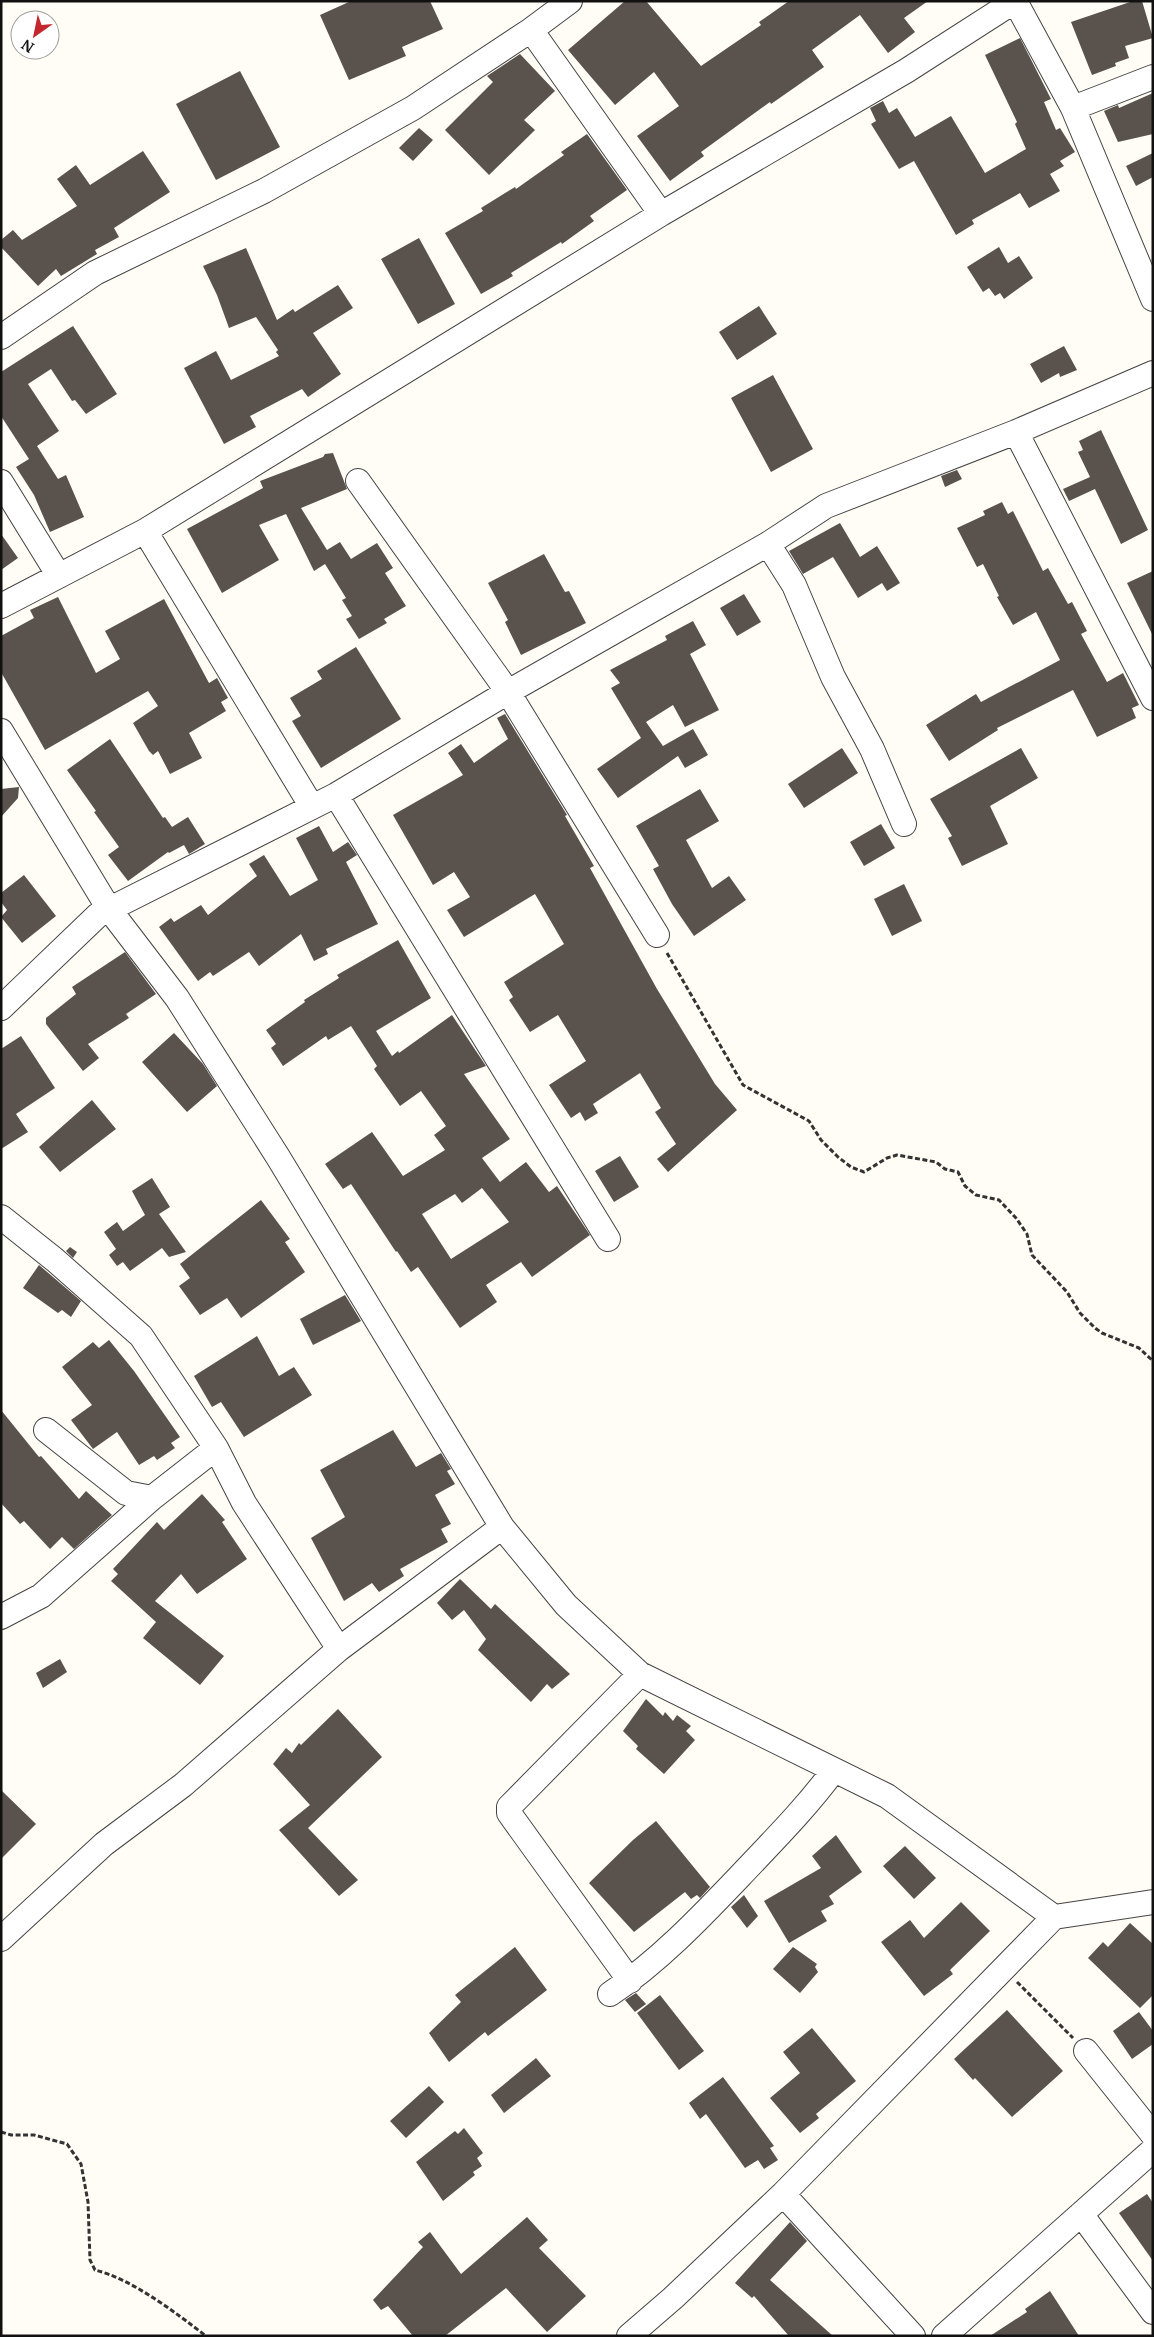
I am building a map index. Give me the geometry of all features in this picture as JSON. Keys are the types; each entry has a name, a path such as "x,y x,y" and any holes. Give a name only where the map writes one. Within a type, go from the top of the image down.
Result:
{"street":[{"path":"1,337 95,273 264,191 413,108 531,30 570,1"},
{"path":"1,606 145,531 661,214 906,71 1015,1 1073,108 1153,299"},
{"path":"531,30 661,214"},
{"path":"1073,108 1153,77"},
{"path":"1,1008 98,915 336,795 508,692 768,544 826,506 1016,432 1153,373"},
{"path":"1016,432 1153,698"},
{"path":"358,481 508,692 657,935"},
{"path":"1,482 59,576"},
{"path":"145,531 312,807"},
{"path":"768,544 902,821"},
{"path":"1,731 109,909 178,998 278,1157 502,1527 566,1605 640,1674 888,1796 1054,1917"},
{"path":"336,795 608,1239"},
{"path":"1,1216 55,1260 141,1336 216,1448 244,1503 339,1649"},
{"path":"46,1430 126,1493 152,1498"},
{"path":"1,1618 41,1596 152,1498 216,1448"},
{"path":"1,1939 104,1844 183,1785 339,1649 502,1527"},
{"path":"630,1981 509,1813 508,1807 640,1674"},
{"path":"610,1994 630,1981 703,1915 808,1805 834,1770"},
{"path":"629,2336 673,2298 783,2194 1054,1917 1153,1902"},
{"path":"1086,2051 1153,2136"},
{"path":"944,2336 1153,2150"},
{"path":"783,2194 913,2336"},
{"path":"1080,2214 1153,2312"}],"path":[{"path":"657,935 743,1085 809,1121 821,1140 851,1167 864,1172 887,1158 897,1155 936,1162 945,1169 958,1172 964,1186 976,1195 999,1200 1016,1218 1027,1234 1032,1255 1095,1328 1102,1333 1139,1348 1153,1361"},
{"path":"1004,1969 1086,2051"},
{"path":"1,2132 10,2135 34,2134 67,2144 80,2164 86,2183 90,2260 95,2270 111,2274 172,2311 206,2336"}],"building":[{"path":"351,1 430,1 443,29 402,47 406,56 349,80 320,15"},
{"path":"625,1 646,1 701,66 761,25 759,22 789,1 928,1 904,18 915,32 888,53 860,15 812,50 824,67 771,104 770,102 701,152 704,156 670,181 637,136 679,106 654,72 615,105 568,50"},
{"path":"1133,1 1142,1 1153,38 1125,46 1129,58 1115,63 1116,66 1092,75 1071,22"},
{"path":"1020,38 1051,99 1044,102 1056,130 1060,128 1075,152 1060,161 1064,166 1050,174 1060,191 1029,208 1020,193 972,220 974,224 956,235 914,161 899,169 871,124 876,121 870,108 883,101 889,113 897,108 915,137 951,116 985,173 1026,149 1015,124 1017,122 985,55"},
{"path":"520,54 555,91 524,120 535,130 489,175 445,130 493,82 487,76"},
{"path":"240,71 280,147 216,180 176,104"},
{"path":"1153,93 1153,134 1118,142 1104,111 1118,105 1119,108"},
{"path":"419,128 433,140 413,161 399,148"},
{"path":"587,134 627,190 590,216 594,221 562,244 561,242 511,273 513,276 481,294 445,233 483,211 481,208 515,187 516,189 564,155 561,152"},
{"path":"143,151 170,192 114,228 119,237 95,250 97,254 61,276 56,269 38,286 1,247 1,240 13,230 22,240 77,206 57,179 76,165 90,185"},
{"path":"1153,153 1153,177 1136,186 1126,166"},
{"path":"419,238 455,304 418,324 381,259"},
{"path":"999,247 1008,263 1019,256 1033,278 1004,299 1000,293 995,296 989,288 983,292 967,267"},
{"path":"246,248 277,320 293,309 295,312 338,285 353,308 313,333 341,374 308,397 302,389 250,416 256,427 224,444 184,368 216,351 231,380 279,356 276,352 278,350 256,317 229,328 217,295 203,266"},
{"path":"759,306 777,334 737,360 719,332"},
{"path":"73,326 117,394 86,414 75,400 72,401 51,369 28,384 59,431 37,446 58,479 66,475 84,517 50,532 34,495 16,467 29,459 1,416 1,372"},
{"path":"1064,346 1077,370 1060,377 1059,373 1041,383 1030,364"},
{"path":"773,375 813,449 771,472 731,398"},
{"path":"1101,430 1148,530 1121,544 1095,489 1069,501 1063,489 1090,477 1078,452 1083,450 1079,441"},
{"path":"333,453 347,489 301,508 327,550 340,542 351,559 377,543 393,568 385,573 406,606 384,619 387,623 359,639 346,619 352,616 342,600 346,598 325,564 314,571 286,514 259,525 279,560 222,593 187,529 263,488 260,481 323,457 325,454"},
{"path":"957,470 962,479 945,487 941,476"},
{"path":"1002,502 1008,514 1013,511 1043,571 1048,568 1068,604 1072,602 1087,631 1081,634 1107,682 1123,673 1139,705 1132,708 1136,718 1097,737 1073,690 997,728 998,730 949,761 926,725 976,694 981,702 1060,660 1036,612 1013,625 997,597 999,596 983,564 977,567 957,528 985,515 983,511"},
{"path":"840,523 860,557 877,546 900,583 887,591 882,583 858,598 833,557 803,574 789,551"},
{"path":"1,534 18,558 1,570"},
{"path":"544,554 565,592 569,591 586,623 521,655 505,622 508,620 488,583"},
{"path":"1153,571 1153,636 1127,583"},
{"path":"744,594 761,622 737,636 720,608"},
{"path":"58,597 96,673 120,659 105,631 164,599 209,683 217,678 228,698 221,702 226,711 189,733 202,758 170,774 158,751 153,755 149,751 133,723 158,706 148,691 45,750 1,672 1,636 34,618 30,610"},
{"path":"693,621 706,645 690,654 719,710 685,727 673,705 646,722 663,746 693,729 708,755 685,768 678,756 618,798 597,769 641,738 611,688 620,683 610,670 667,640 665,636"},
{"path":"356,647 401,719 321,768 292,721 301,716 290,698 322,679 317,671"},
{"path":"505,714 567,815 565,816 594,866 590,868 657,989 715,1084 737,1110 668,1172 657,1159 676,1144 655,1112 661,1108 640,1073 593,1104 598,1113 585,1121 580,1112 571,1118 549,1085 586,1061 558,1015 530,1032 509,1000 513,997 504,982 564,944 535,894 464,937 447,910 470,897 454,872 433,885 393,815 463,775 448,753 461,744 474,763 508,739 497,718"},
{"path":"110,739 163,818 165,817 172,827 188,817 205,844 189,854 184,845 168,852 128,881 108,855 119,847 67,770"},
{"path":"842,748 858,773 804,808 788,784"},
{"path":"1021,748 1038,778 990,806 1008,844 962,866 948,838 952,836 930,799"},
{"path":"19,787 18,798 1,817 1,789"},
{"path":"700,789 719,821 686,840 712,888 729,876 746,900 694,936 672,904 653,869 659,866 636,826"},
{"path":"881,824 895,848 864,866 850,842"},
{"path":"319,826 333,852 348,842 357,855 346,862 378,924 326,949 328,954 314,961 301,934 259,966 249,952 213,976 210,972 198,981 159,927 171,918 174,922 201,905 208,915 257,876 249,864 264,855 290,896 318,880 296,838"},
{"path":"24,875 56,916 22,943 1,917 7,910 1,902 1,893"},
{"path":"904,884 922,921 892,936 874,899"},
{"path":"398,940 431,998 376,1031 392,1056 452,1015 486,1066 464,1074 510,1139 482,1158 500,1182 526,1162 549,1192 557,1186 590,1235 532,1277 521,1262 486,1285 497,1302 460,1328 418,1267 411,1272 351,1184 343,1189 325,1164 372,1132 403,1176 445,1150 434,1135 446,1126 421,1091 400,1106 374,1069 377,1066 351,1026 328,1040 326,1036 283,1066 271,1048 276,1044 266,1030 305,1002 304,1000 339,978 337,975","holes":["482,1188 509,1222 451,1259 422,1214 455,1194 462,1203"]},
{"path":"125,952 156,994 126,1014 129,1018 88,1044 99,1058 83,1071 46,1024 46,1018 76,994 72,987"},
{"path":"174,1033 203,1064 217,1086 187,1112 142,1062"},
{"path":"21,1036 55,1088 16,1114 28,1132 1,1149 1,1049"},
{"path":"92,1100 116,1129 60,1172 39,1147"},
{"path":"620,1156 639,1187 614,1202 595,1171"},
{"path":"152,1178 170,1207 159,1214 186,1252 169,1257 162,1248 130,1271 123,1262 117,1266 109,1255 116,1249 104,1232 117,1222 123,1231 145,1215 132,1191"},
{"path":"261,1200 290,1239 285,1242 305,1272 241,1318 227,1298 200,1315 179,1286 190,1278 180,1264"},
{"path":"70,1247 77,1252 73,1258 66,1251"},
{"path":"39,1265 81,1301 71,1317 62,1310 58,1313 23,1288"},
{"path":"345,1295 361,1321 313,1345 300,1319"},
{"path":"257,1336 279,1376 294,1367 312,1395 244,1437 221,1402 212,1407 194,1376"},
{"path":"109,1340 134,1371 180,1437 171,1443 175,1448 157,1460 154,1456 139,1465 117,1432 93,1449 71,1420 92,1405 62,1367 93,1342 99,1348"},
{"path":"1,1410 39,1457 41,1456 79,1499 86,1491 112,1515 74,1549 62,1537 50,1549 24,1521 20,1524 1,1503"},
{"path":"393,1430 416,1467 441,1453 451,1469 447,1471 455,1484 435,1495 451,1524 441,1529 448,1542 400,1569 404,1576 379,1592 372,1583 344,1601 311,1538 345,1517 320,1470"},
{"path":"202,1494 225,1520 222,1522 247,1559 197,1594 181,1574 155,1601 224,1656 200,1685 143,1638 156,1622 111,1581 118,1574 113,1569 157,1522 164,1530"},
{"path":"460,1579 491,1609 495,1604 570,1674 552,1689 547,1684 531,1702 478,1650 486,1639 464,1610 452,1620 437,1603"},
{"path":"60,1659 67,1672 43,1688 36,1673"},
{"path":"646,1699 663,1716 665,1712 673,1721 677,1715 691,1726 686,1731 695,1740 664,1774 636,1749 638,1746 623,1731"},
{"path":"338,1709 382,1757 308,1828 358,1880 339,1896 279,1830 310,1805 273,1764 286,1748 292,1753 299,1743 301,1745"},
{"path":"1,1790 36,1824 1,1859"},
{"path":"656,1821 710,1887 700,1898 697,1895 691,1899 685,1892 634,1932 589,1883 633,1840"},
{"path":"836,1835 862,1872 829,1896 834,1904 821,1911 827,1921 789,1943 764,1901 821,1868 812,1856"},
{"path":"905,1846 936,1878 914,1899 883,1866"},
{"path":"744,1895 758,1916 747,1928 731,1907"},
{"path":"961,1902 990,1931 950,1970 953,1974 924,1996 881,1942 910,1920 924,1938"},
{"path":"1130,1923 1153,1944 1153,1995 1140,2008 1088,1958 1103,1942 1108,1947"},
{"path":"515,1947 547,1990 488,2036 485,2032 449,2062 429,2033 461,2002 455,1995"},
{"path":"793,1947 817,1964 815,1967 818,1972 800,1993 773,1969"},
{"path":"636,1993 646,2004 635,2012 625,2000"},
{"path":"660,1995 704,2051 679,2070 637,2013"},
{"path":"1007,2010 1063,2071 1012,2117 954,2059"},
{"path":"1139,2012 1153,2031 1153,2044 1132,2059 1113,2031"},
{"path":"812,2028 856,2081 816,2114 819,2118 800,2133 770,2098 800,2073 783,2052"},
{"path":"536,2058 551,2076 504,2113 491,2095"},
{"path":"723,2077 774,2146 770,2148 778,2160 764,2169 758,2160 745,2168 706,2114 700,2119 689,2103"},
{"path":"429,2086 444,2102 406,2138 390,2121"},
{"path":"464,2128 483,2153 477,2158 482,2166 473,2172 475,2175 443,2201 416,2162 455,2131 458,2134"},
{"path":"1147,2194 1153,2203 1153,2261 1119,2213"},
{"path":"527,2217 548,2240 539,2248 586,2296 547,2332 506,2288 445,2336 413,2336 388,2306 381,2310 373,2300 423,2247 418,2242 430,2232 461,2274"},
{"path":"790,2222 807,2241 770,2280 833,2336 789,2336 754,2296 752,2298 735,2283"},
{"path":"1050,2291 1079,2336 990,2336 1027,2312 1025,2309"}]}
